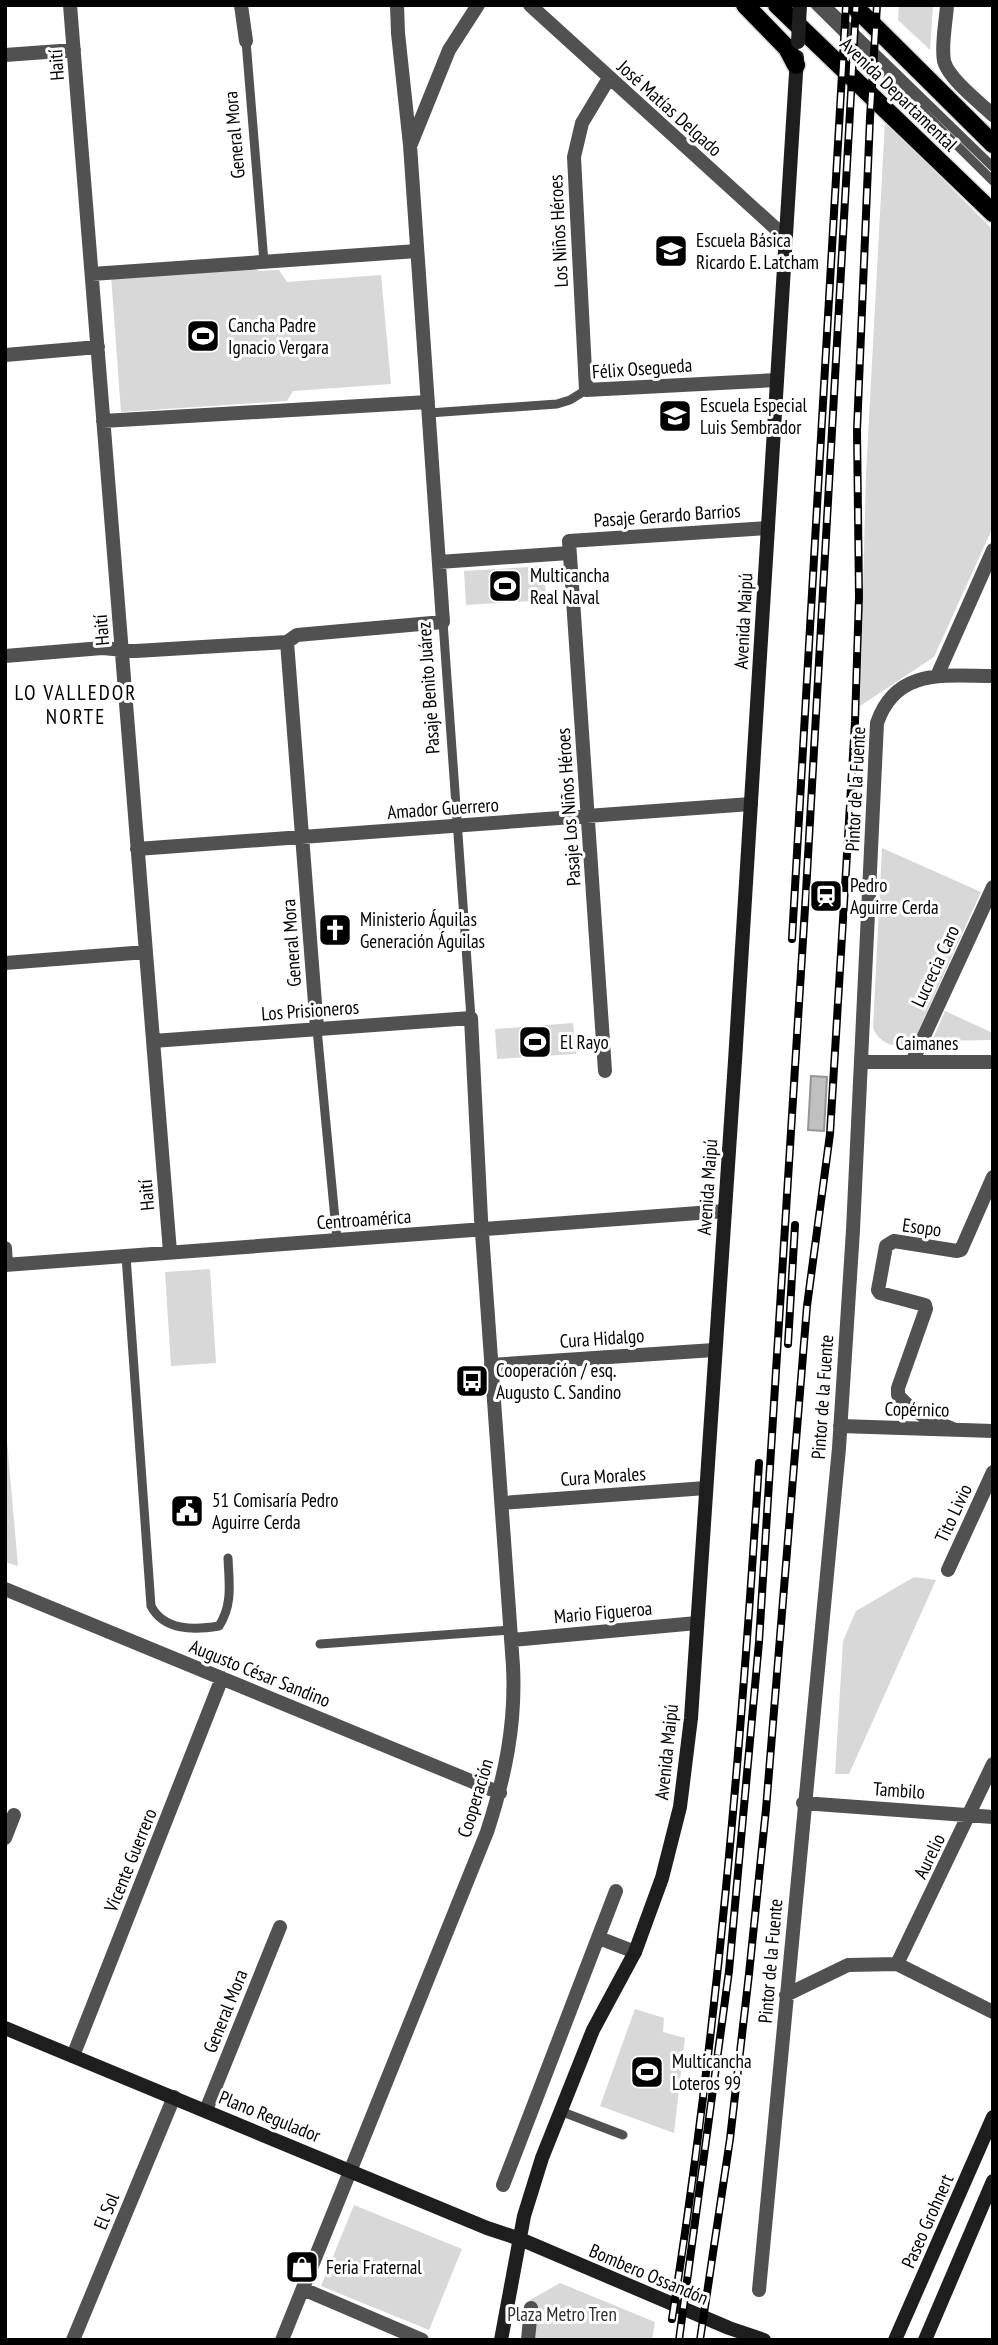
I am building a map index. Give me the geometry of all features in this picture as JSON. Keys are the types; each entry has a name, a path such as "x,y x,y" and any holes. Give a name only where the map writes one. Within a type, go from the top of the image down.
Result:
{"main road":[{"path":"745,5 787,48 796,65"},
{"name":"Avenida Departamental","path":"777,5 993,213"},
{"name":"Avenida Maipú","path":"500,2340 531,2190 593,2031 635,1952 662,1878 680,1807 691,1718 725,1211 800,5"},
{"name":"Avenida Departamental","path":"853,5 993,144"},
{"name":"Plano Regulador","path":"5,2028 487,2228 520,2239"},
{"name":"Paseo Grohnert","path":"895,2340 987,2143 993,2117"},
{"path":"925,2340 993,2182"},
{"name":"Bombero Ossandón","path":"520,2239 718,2324 764,2340"}],"street":[{"name":"Haití","path":"70,5 170,1252"},
{"name":"General Mora","path":"242,5 246,41"},
{"name":"Pasaje Benito Juárez","path":"397,5 410,145 443,622"},
{"name":"Pasaje Benito Juárez","path":"410,145 449,50 478,5"},
{"name":"José Matías Delgado","path":"530,5 785,237"},
{"path":"947,5 944,55 946,65 993,116"},
{"path":"5,55 74,50"},
{"name":"Los Niños Héroes","path":"586,390 574,157 582,123 609,78"},
{"path":"92,274 417,251"},
{"path":"5,355 97,347"},
{"name":"Félix Osegueda","path":"586,390 777,380"},
{"name":"Félix Osegueda","path":"103,421 428,407"},
{"name":"Pasaje Gerardo Barrios","path":"439,562 768,528"},
{"name":"Pasaje Los Niños Héroes","path":"569,547 606,1071"},
{"path":"936,676 993,550"},
{"path":"5,656 102,648 136,651 286,642 297,635 443,622"},
{"name":"General Mora","path":"286,642 317,1029"},
{"name":"Pintor de la Fuente","path":"759,2290 840,1426 877,723 886,704 899,690 916,680 936,676 993,676"},
{"name":"Amador Guerrero","path":"138,849 751,804"},
{"name":"Lucrecia Caro","path":"912,1062 993,887"},
{"path":"5,963 146,952"},
{"name":"Pasaje Benito Juárez","path":"471,1018 482,1230"},
{"name":"Los Prisioneros","path":"153,1041 471,1018"},
{"name":"Caimanes","path":"861,1062 993,1062"},
{"name":"Esopo","path":"953,1429 930,1420 898,1395 925,1306 880,1293 878,1290 886,1246 889,1243 894,1241 961,1250 993,1177"},
{"name":"Centroamérica","path":"6,1265 725,1211"},
{"name":"Cooperación","path":"282,2340 487,1832 500,1793 513,1716 511,1635 482,1230"},
{"path":"5,1248 6,1265"},
{"name":"Cura Hidalgo","path":"491,1365 714,1350"},
{"name":"Copérnico","path":"840,1426 993,1431"},
{"name":"Tito Livio","path":"948,1570 993,1472"},
{"name":"Cura Morales","path":"502,1503 706,1488"},
{"name":"Augusto César Sandino","path":"5,1589 500,1793"},
{"name":"Mario Figueroa","path":"511,1635 697,1623"},
{"name":"Vicente Guerrero","path":"73,2056 222,1678"},
{"name":"Aurelio","path":"897,1964 993,1764"},
{"name":"Tambilo","path":"803,1803 993,1816"},
{"path":"5,1838 14,1815"},
{"path":"503,2185 615,1891"},
{"name":"General Mora","path":"206,2110 279,1927"},
{"path":"599,1938 635,1952"},
{"path":"786,1995 848,1965 897,1964 993,2012"},
{"name":"El Sol","path":"74,2340 174,2097"},
{"path":"303,2289 422,2340"},
{"path":"528,2340 531,2308"}],"lane":[{"path":"815,5 993,181"},
{"path":"826,5 993,167"},
{"name":"General Mora","path":"246,41 264,262"},
{"name":"Félix Osegueda","path":"428,407 557,404 586,390"},
{"name":"Pasaje Benito Juárez","path":"443,622 471,1018"},
{"name":"General Mora","path":"317,1029 337,1240"},
{"path":"126,1256 151,1605 156,1614 184,1629 219,1626 229,1603 229,1558"},
{"path":"320,1644 511,1635"},
{"path":"560,2111 624,2134"}],"green space":[{"path":"899,5 933,5 930,50 898,20"},
{"path":"885,121 993,230 993,527 934,657 860,706 866,474"},
{"name":"Cancha Padre Ignacio Vergara","path":"253,267 259,271 279,270 287,282 381,275 391,384 293,391 287,401 121,412 111,276"},
{"name":"Multicancha Real Naval","path":"544,566 546,600 466,605 464,571"},
{"path":"882,848 981,892 916,1036 899,1046 881,1039 873,1028"},
{"path":"945,1011 993,1033 993,1040 932,1041"},
{"name":"El Rayo","path":"573,1023 576,1054 497,1059 495,1029"},
{"path":"210,1269 216,1363 171,1366 165,1272"},
{"path":"5,1418 18,1566 5,1562"},
{"path":"914,1577 936,1580 849,1774 835,1774 843,1641 856,1611"},
{"name":"Multicancha Loteros 99","path":"635,2009 664,2018 663,2032 685,2038 674,2133 600,2106"},
{"path":"354,2205 462,2249 429,2330 321,2286"},
{"name":"Plaza Metro Tren","path":"560,2283 655,2322 652,2340 522,2340 530,2300"}],"building":[{"path":"811,1076 827,1077 824,1131 808,1130"}],"railway":[{"path":"792,939 846,5"},
{"path":"679,2340 729,1971 759,1642 806,892 856,5"},
{"path":"700,2340 730,2139 749,1974 766,1809 807,1306 830,1134 855,722 859,596 857,430 877,5"},
{"path":"788,1344 795,1225"},
{"path":"672,2319 702,2106 726,1892 759,1463"}],"place":[{"name":"Escuela Básica Ricardo E. Latcham","path":"671,251"},
{"name":"Cancha Padre Ignacio Vergara","path":"203,336"},
{"name":"Escuela Especial Luis Sembrador","path":"675,416"},
{"name":"Multicancha Real Naval","path":"505,586"},
{"name":"Pedro Aguirre Cerda","path":"826,896"},
{"name":"Ministerio Águilas Generación Águilas","path":"335,930"},
{"name":"El Rayo","path":"535,1042"},
{"name":"Cooperación / esq. Augusto C. Sandino","path":"472,1381"},
{"name":"51 Comisaría Pedro Aguirre Cerda","path":"187,1511"},
{"name":"Multicancha Loteros 99","path":"647,2072"},
{"name":"Feria Fraternal","path":"302,2267"}],"district":[{"name":"LO VALLEDOR NORTE","path":"76,705"}]}
